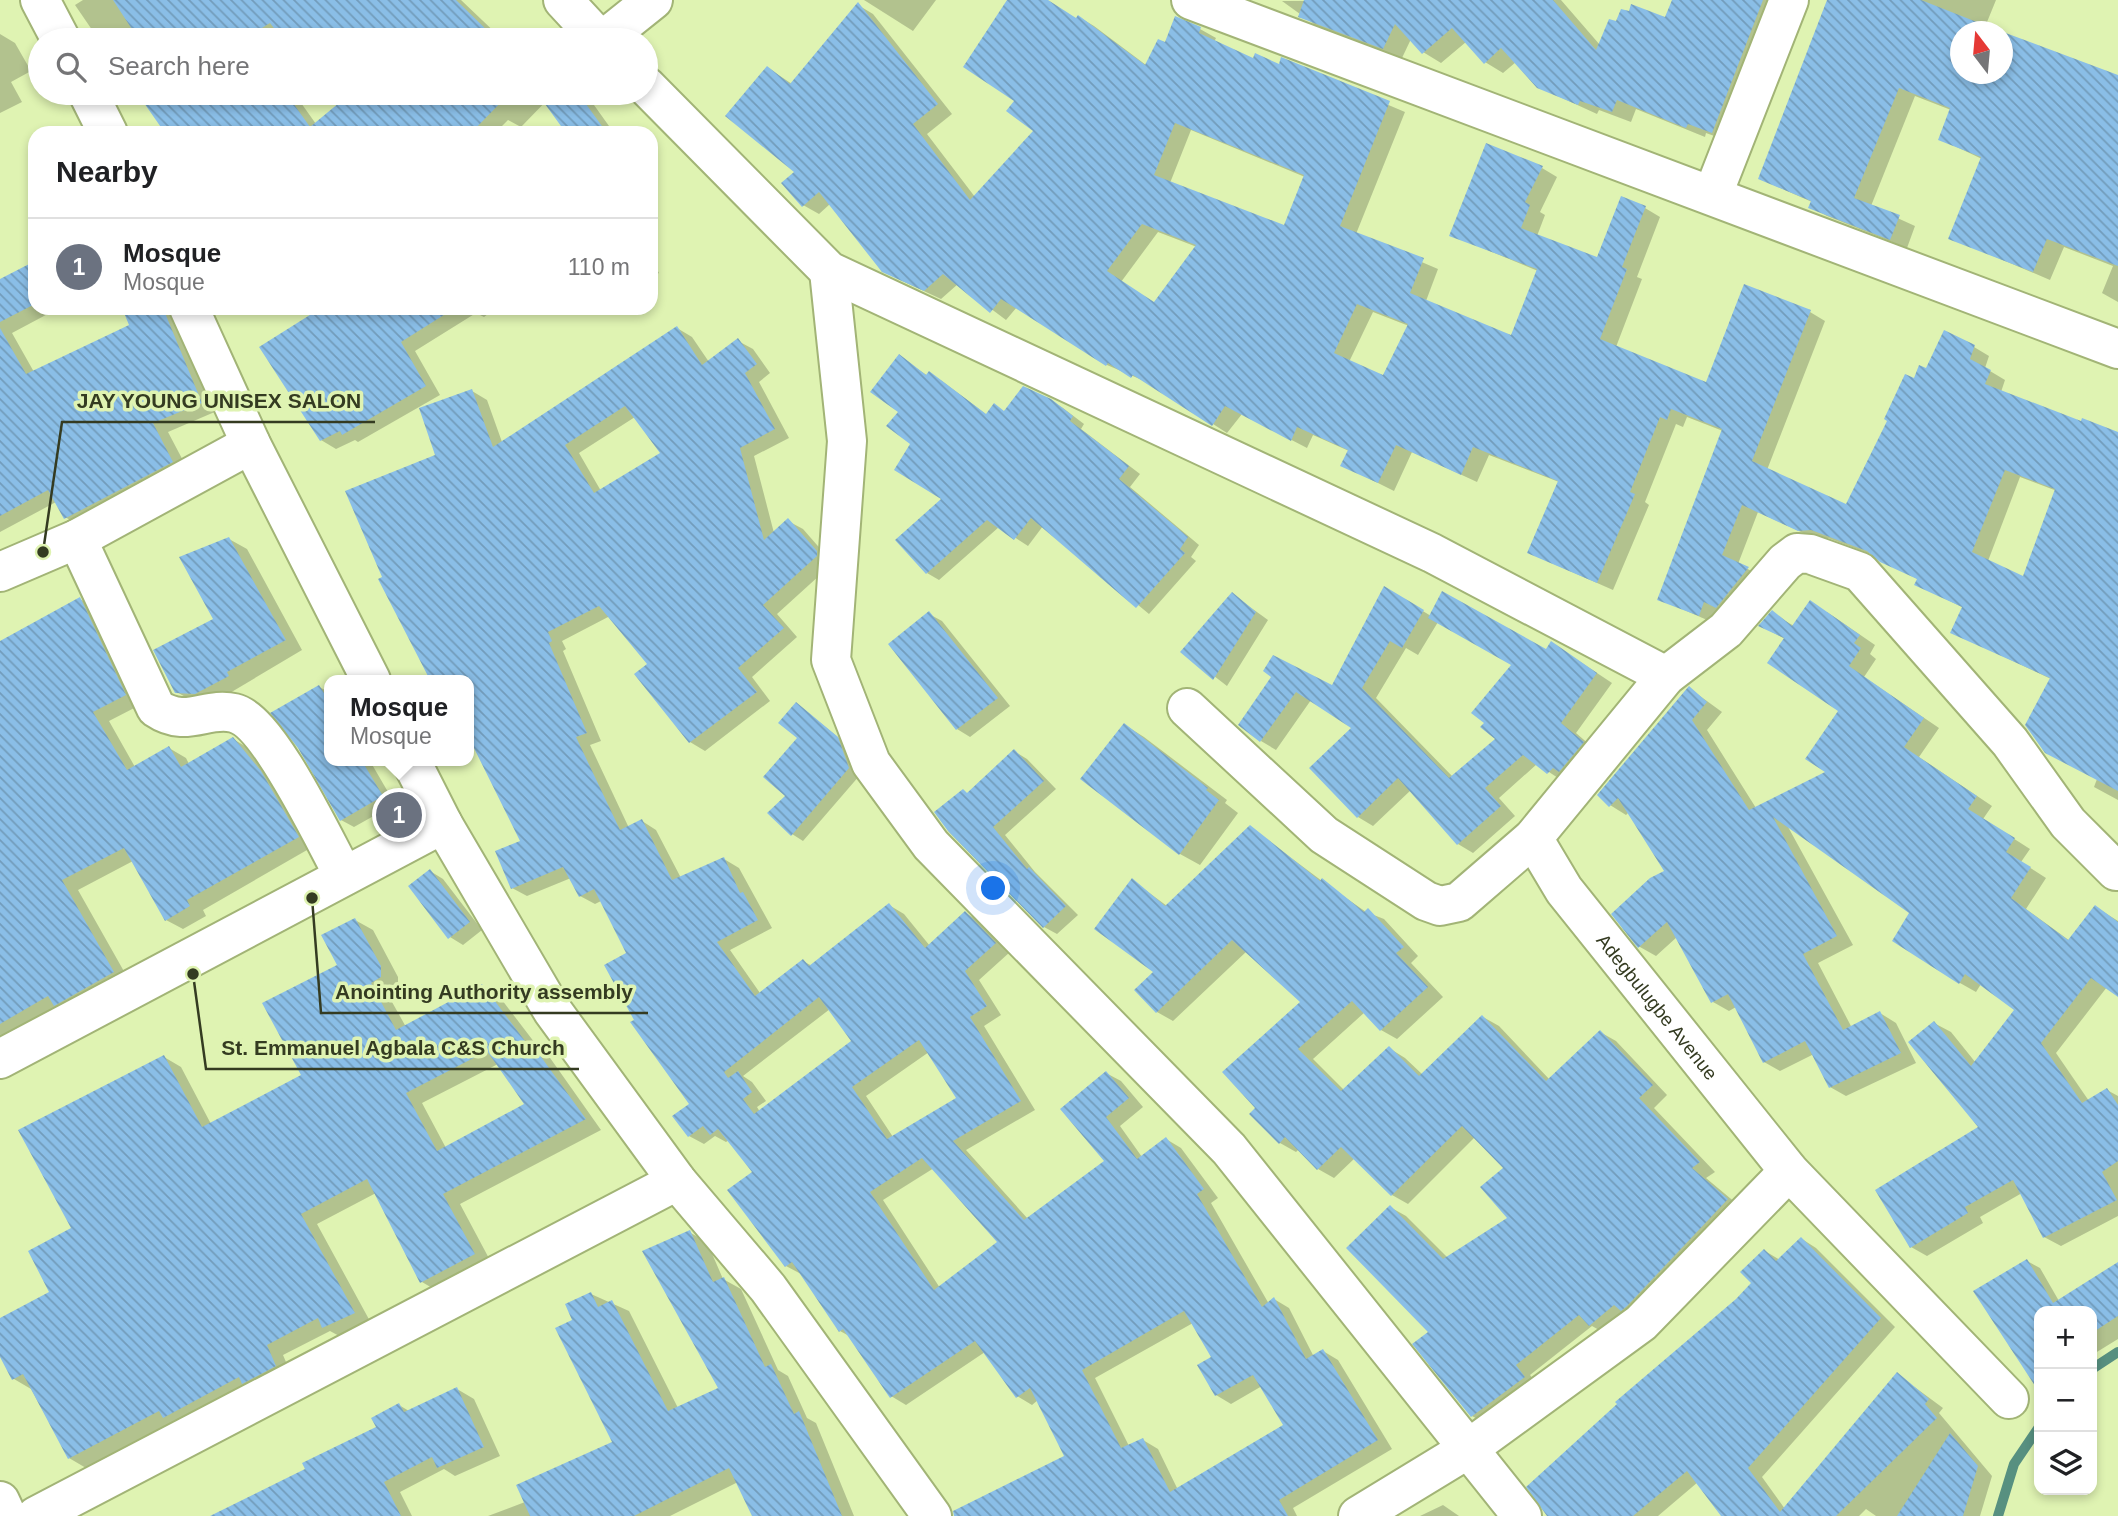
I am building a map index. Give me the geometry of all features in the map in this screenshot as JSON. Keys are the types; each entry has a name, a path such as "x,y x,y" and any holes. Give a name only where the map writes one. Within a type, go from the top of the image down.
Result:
{"street":[{"path":"40,0 55,28"},
{"path":"563,0 590,28"},
{"path":"617,28 653,0"},
{"path":"1191,0 1713,194 2118,349"},
{"path":"1713,194 1789,0"},
{"path":"658,98 829,271 1432,553 1666,676"},
{"path":"94,105 104,126"},
{"path":"829,271 847,441 831,660 871,763 932,845 1229,1149 1522,1516"},
{"path":"192,315 251,444 368,675"},
{"path":"0,572 77,539 251,444"},
{"path":"77,539 156,708 170,717 234,712 251,722 269,741 344,876"},
{"path":"1187,708 1324,835 1426,901 1440,906 1459,902 1534,838 1666,676 1726,630 1784,562 1797,553 1810,554 1860,572 2010,742 2068,822 2116,872"},
{"path":"414,766 443,824 552,1010 677,1181 768,1288 932,1516"},
{"path":"0,1059 443,824"},
{"name":"Adegbulugbe Avenue","path":"1534,838 1564,890 1789,1171 2009,1399"},
{"path":"1357,1516 1468,1449 1641,1323 1789,1171"},
{"path":"36,1516 677,1181"},
{"path":"0,1501 7,1516"}],"building":[{"path":"113,0 456,0 485,28 274,28 270,23 262,28 131,28"},
{"path":"1007,0 1048,0 1076,18 1078,15 1145,65 1158,39 1165,42 1175,16 1201,27 1199,33 1253,58 1255,53 1279,64 1281,57 1390,101 1340,226 1424,258 1410,293 1511,335 1537,269 1449,236 1486,143 1543,166 1525,202 1530,205 1521,228 1597,257 1621,196 1646,206 1622,267 1627,269 1600,339 1706,382 1744,284 1811,310 1752,461 1846,504 1887,421 1884,419 1905,374 1914,378 1919,365 1926,368 1944,330 1975,345 1970,359 1991,370 1985,384 2081,421 2082,418 2118,432 2118,791 2045,753 2025,725 2050,678 1950,633 1962,607 1914,585 1917,579 1880,562 1867,551 1811,530 1798,531 1742,505 1722,555 1749,567 1716,608 1704,602 1699,616 1657,600 1722,429 1671,409 1667,420 1660,417 1630,492 1635,494 1597,583 1527,553 1558,481 1473,447 1461,475 1396,445 1378,483 1340,466 1348,450 1297,427 1291,441 1225,406 1212,426 1133,375 1131,378 1108,363 1106,366 1001,299 990,313 943,274 924,291 882,272 819,192 802,207 781,183 794,172 725,116 767,66 790,84 858,2 938,104 913,124 970,200 1033,131 1006,111 1014,101 963,67","holes":["1175,123 1304,175 1284,225 1154,175","1142,224 1196,245 1154,302 1107,271","1357,304 1408,324 1383,375 1334,353","2005,470 2055,489 2023,576 1972,552"]},
{"path":"1304,0 1553,0 1596,50 1609,19 1616,21 1621,9 1629,11 1631,4 1665,17 1672,0 1763,0 1712,133 1688,124 1686,128 1617,100 1612,112 1580,101 1578,105 1537,88 1501,48 1484,64 1452,28 1422,54 1395,24 1383,49 1298,17"},
{"path":"1827,0 1921,0 1974,21 1950,21 1950,84 2013,84 2013,36 2118,75 2118,266 2047,239 2033,272 1948,239 1981,157 1938,140 1950,108 1899,88 1854,198 1900,215 1890,240 1808,208 1811,201 1758,179"},
{"path":"145,105 294,105 309,126 160,126"},
{"path":"337,105 498,105 478,126 311,126"},
{"path":"546,105 587,105 602,126 561,126"},
{"path":"28,265 28,308 0,322 0,279"},
{"path":"125,315 166,315 202,403 153,423 173,462 64,519 48,490 0,516 0,328 26,374 129,325"},
{"path":"310,315 444,315 401,342 426,386 342,435 340,431 320,441 259,347"},
{"path":"677,326 702,365 738,338 757,364 745,373 775,429 740,448 764,540 788,518 817,551 817,556 763,605 784,628 738,668 757,692 689,743 634,674 647,664 599,606 548,632 552,641 549,643 587,733 576,737 620,830 642,819 672,880 724,857 740,893 743,892 758,920 717,942 755,996 803,959 809,966 889,903 925,948 965,911 996,943 965,971 987,1006 970,1017 1021,1101 953,1141 1024,1220 1104,1161 1060,1109 1106,1071 1129,1098 1106,1117 1137,1159 1166,1137 1204,1189 1197,1194 1262,1307 1274,1297 1306,1359 1323,1349 1378,1440 1279,1500 1288,1516 954,1516 953,1511 1064,1456 1030,1388 1016,1398 975,1341 890,1398 843,1329 839,1332 792,1262 785,1267 727,1190 752,1172 718,1129 710,1135 703,1126 688,1137 672,1116 689,1104 630,1022 634,1020 604,965 626,953 594,889 579,897 563,867 511,889 495,851 520,841 474,748 474,675 427,675 378,579 382,577 345,491 435,455 419,408 472,389 493,447","holes":["625,406 660,453 594,493 565,445","819,997 851,1041 754,1114 743,1099 752,1092 738,1071 728,1078 724,1072","919,1040 956,1098 887,1139 852,1087","922,1158 997,1242 934,1290 870,1192","1184,1311 1211,1357 1197,1365 1215,1396 1253,1375 1283,1425 1170,1492 1143,1438 1121,1448 1082,1370"]},
{"path":"899,354 926,375 929,371 986,414 994,403 1004,411 1023,386 1051,399 1073,416 1070,421 1129,466 1119,479 1188,537 1180,549 1185,553 1136,608 1031,518 1014,540 987,520 926,574 895,540 941,499 894,470 910,444 886,426 898,412 870,392"},
{"path":"229,537 286,640 227,672 229,676 195,694 175,693 153,650 213,619 179,557"},
{"path":"1384,586 1424,610 1402,648 1390,641 1362,688 1449,778 1495,739 1480,727 1484,723 1471,713 1511,665 1428,618 1442,591 1546,649 1551,641 1597,673 1561,723 1584,742 1559,772 1553,768 1547,774 1523,755 1485,788 1501,806 1457,845 1398,778 1357,818 1309,768 1351,728 1296,692 1260,742 1238,725 1271,677 1263,671 1273,655 1332,685"},
{"path":"1232,592 1256,612 1213,680 1180,652"},
{"path":"80,597 126,695 93,712 127,770 169,746 181,767 233,737 261,771 299,837 187,900 190,906 165,921 124,848 62,880 114,972 54,1006 48,996 0,1024 0,641"},
{"path":"1810,600 1860,635 1854,643 1861,648 1849,666 1924,718 1904,747 1977,796 1968,809 2015,838 2006,852 2031,867 2011,898 2068,940 2095,905 2118,922 2118,997 2091,978 2041,1043 2082,1103 2107,1088 2118,1105 2118,1161 2102,1172 2117,1200 2043,1238 2013,1180 1965,1207 1968,1213 1910,1248 1875,1190 1978,1127 1908,1042 1934,1021 1971,1066 2014,1010 1965,974 1959,984 1892,941 1909,913 1773,817 1837,936 1803,954 1843,1030 1880,1011 1901,1053 1829,1088 1805,1041 1763,1063 1728,994 1711,1003 1667,922 1638,948 1611,914 1650,878 1664,871 1618,798 1609,807 1597,795 1689,686 1707,702 1692,720 1749,810 1825,772 1805,759 1838,711 1767,663 1784,638 1758,626 1772,610 1792,626"},
{"path":"929,611 998,698 956,730 888,644"},
{"path":"319,685 324,693 324,766 365,766 383,796 340,821 298,748 270,713"},
{"path":"796,702 838,737 849,768 791,836 767,813 785,796 763,777 797,738 778,723"},
{"path":"1124,723 1208,788 1206,790 1219,800 1179,855 1080,779"},
{"path":"1014,749 1044,781 993,827 1027,869 1029,867 1066,906 1043,928 948,831 934,812 963,789 967,793"},
{"path":"1250,825 1364,912 1368,908 1404,947 1396,953 1428,987 1380,1031 1352,1001 1298,1049 1341,1091 1389,1046 1419,1076 1482,1015 1546,1081 1600,1030 1653,1085 1639,1098 1700,1162 1692,1168 1728,1199 1627,1306 1621,1311 1614,1305 1589,1326 1579,1315 1516,1365 1525,1377 1471,1417 1412,1344 1428,1332 1346,1248 1390,1205 1443,1259 1507,1218 1480,1187 1503,1168 1462,1126 1391,1196 1341,1147 1317,1170 1285,1137 1279,1144 1249,1114 1255,1108 1222,1072 1300,1002 1232,940 1156,1013 1134,990 1153,972 1094,929 1132,878 1165,906"},
{"path":"430,869 470,922 448,939 408,886"},
{"path":"355,918 381,966 381,977 371,983 396,1030 482,984 528,1045 531,1043 586,1119 443,1194 475,1254 420,1283 367,1179 301,1214 355,1313 322,1328 318,1318 267,1345 276,1366 242,1384 239,1377 163,1418 159,1411 68,1459 23,1374 12,1380 0,1357 0,1318 49,1292 28,1251 71,1228 18,1130 164,1055 202,1127 301,1075 262,1003 337,965 321,935","holes":["487,1051 524,1104 437,1151 406,1093"]},
{"path":"690,1230 713,1282 724,1277 765,1367 771,1364 794,1414 799,1411 842,1516 752,1516 729,1468 634,1516 530,1516 516,1485 612,1442 555,1328 572,1320 565,1304 591,1292 598,1307 612,1300 668,1411 718,1388 642,1251"},
{"path":"1801,1237 1881,1318 1748,1468 1780,1512 1897,1372 1929,1399 1925,1404 1937,1418 1836,1516 1721,1516 1687,1471 1633,1516 1547,1516 1526,1487 1617,1404 1615,1402 1736,1299 1751,1283 1740,1272 1764,1249 1776,1261"},
{"path":"2027,1259 2053,1303 2118,1262 2118,1316 2097,1330 2097,1306 2034,1306 2034,1384 1973,1291"},
{"path":"457,1387 484,1447 437,1468 432,1457 384,1482 401,1516 210,1516 305,1469 302,1463 376,1427 371,1418 399,1403 404,1412"},
{"path":"1950,1433 1978,1466 1963,1516 1897,1516"}],"waterway":[{"path":"2097,1366 2118,1352"},
{"path":"1998,1516 2014,1464 2036,1432"}],"place":[{"name":"JAY YOUNG UNISEX SALON","path":"43,552"},
{"name":"Mosque","path":"399,815"},
{"name":"Anointing Authority assembly","path":"312,898"},
{"name":"St. Emmanuel Agbala C&S Church","path":"193,974"}]}
